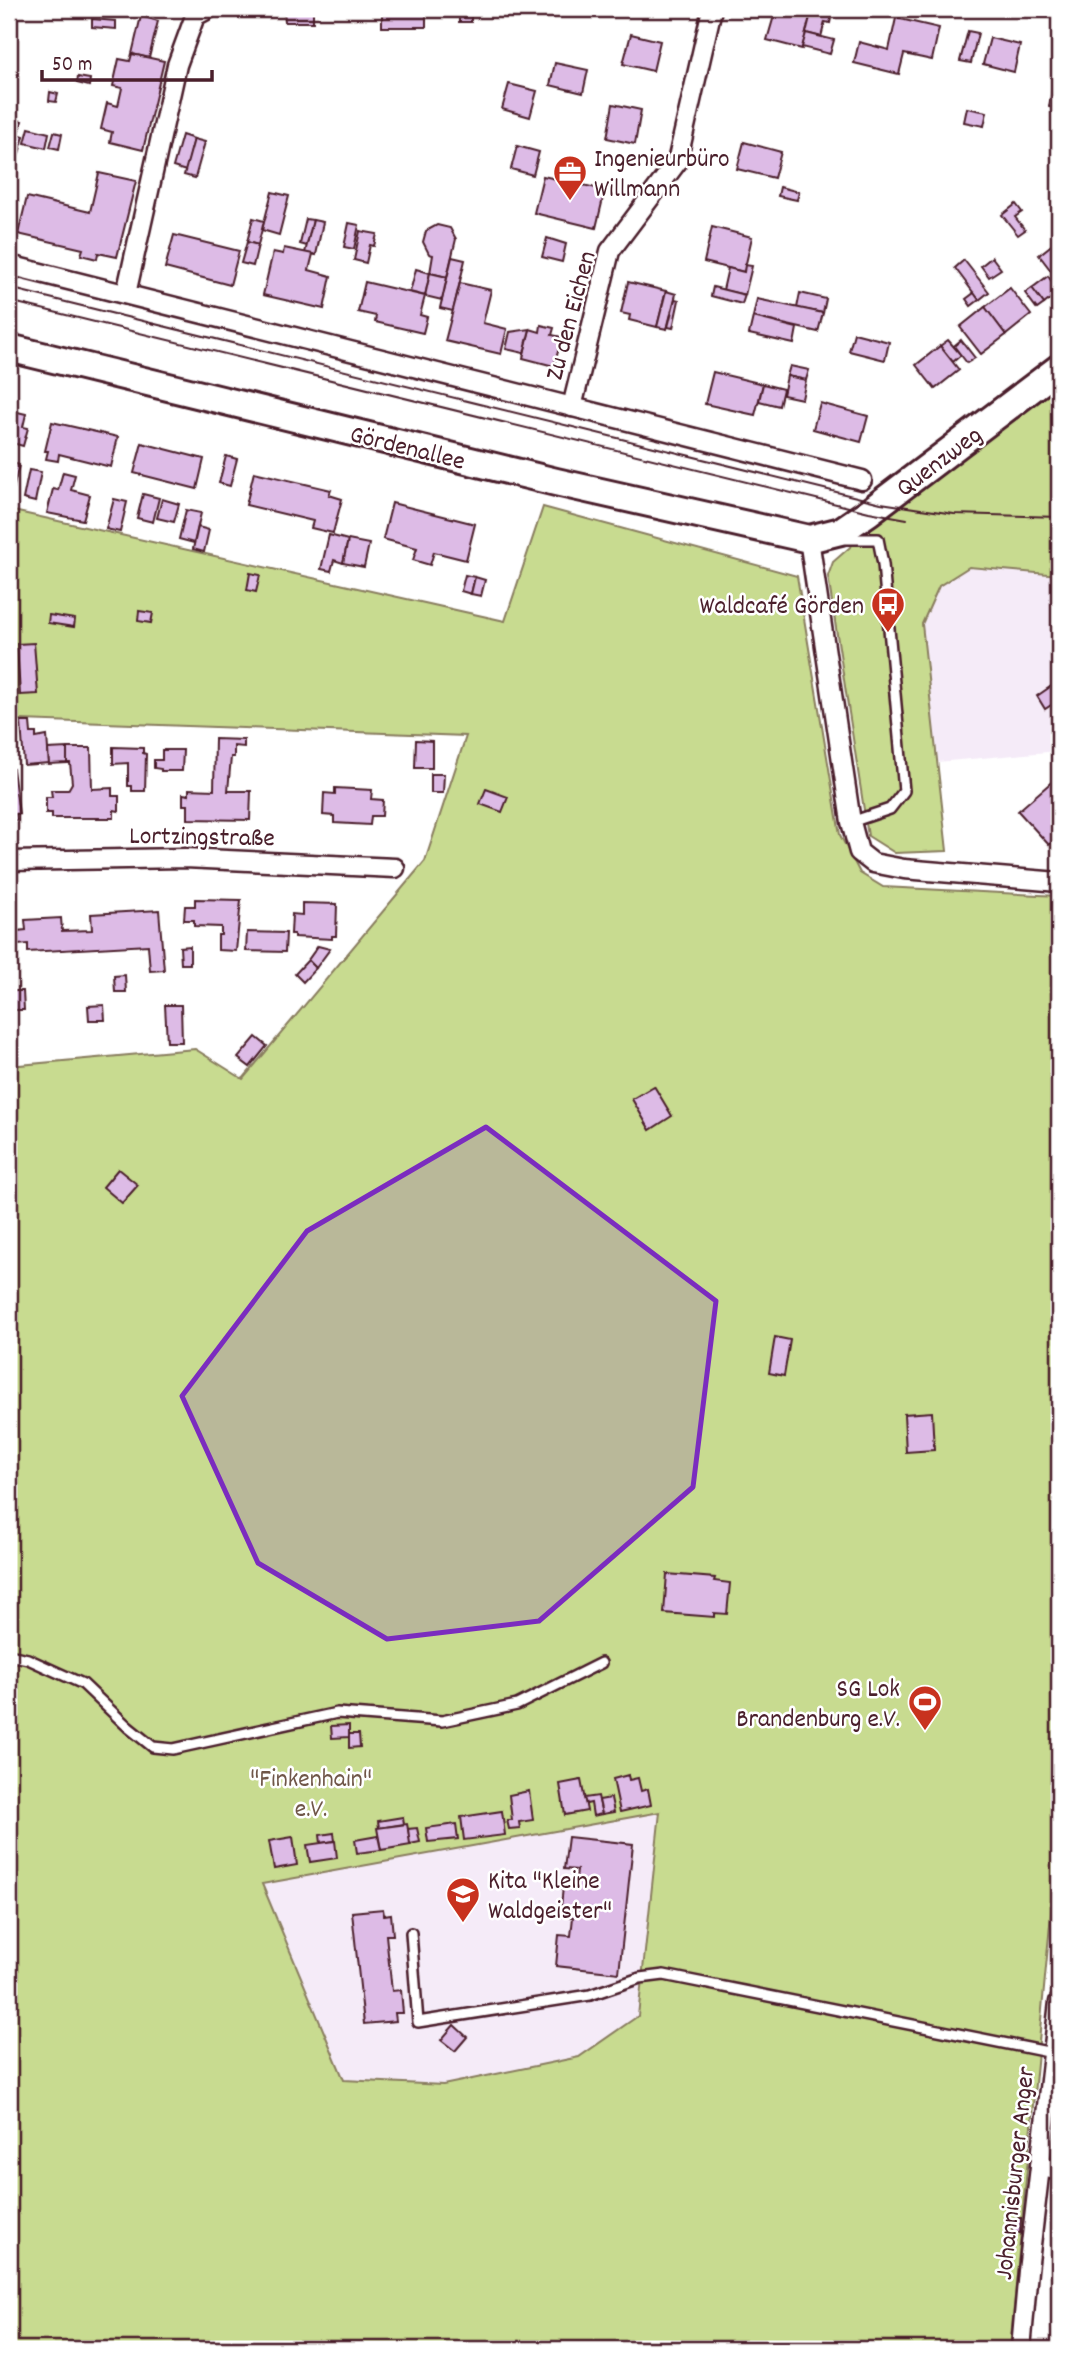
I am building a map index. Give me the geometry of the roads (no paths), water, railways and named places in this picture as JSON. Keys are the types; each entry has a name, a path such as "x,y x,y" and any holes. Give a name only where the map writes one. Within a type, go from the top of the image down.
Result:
{"street":[{"path":"127,294 177,65 195,16 208,9"},
{"name":"Zu den Eichen","path":"572,407 610,251 677,162 712,9"},
{"path":"9,265 862,480"},
{"name":"Gördenallee","path":"9,348 543,479 809,539"},
{"name":"Quenzweg","path":"809,539 841,531 869,512 1059,368"},
{"path":"809,539 851,822 859,852 873,863 904,869 1059,882"},
{"name":"Lortzingstraße","path":"9,862 185,858 395,868"},
{"name":"Johannisburger Anger","path":"1021,2349 1059,2003"},
{"path":"1040,2166 1059,2171"}],"lane":[{"path":"809,539 878,538 883,564 904,791 890,808 851,822"},
{"path":"9,1655 28,1659 83,1684 153,1748 173,1749 337,1713 442,1721 467,1716 517,1705 601,1663"},
{"path":"411,1933 418,2022 590,1995 640,1978 664,1975 1053,2053"}],"tram line":[{"path":"9,288 881,503 954,514 1059,517"},
{"path":"9,301 869,512 907,519"}],"place":[{"name":"Ingenieurbüro Willmann","path":"570,202"},
{"name":"Waldcafé Görden","path":"888,634"},
{"name":"SG Lok Brandenburg e.V.","path":"925,1732"},
{"name":"Kita \"Kleine Waldgeister\"","path":"463,1924"}],"park label":[{"name":"\"Finkenhain\" e.V.","path":"311,1792"}]}
